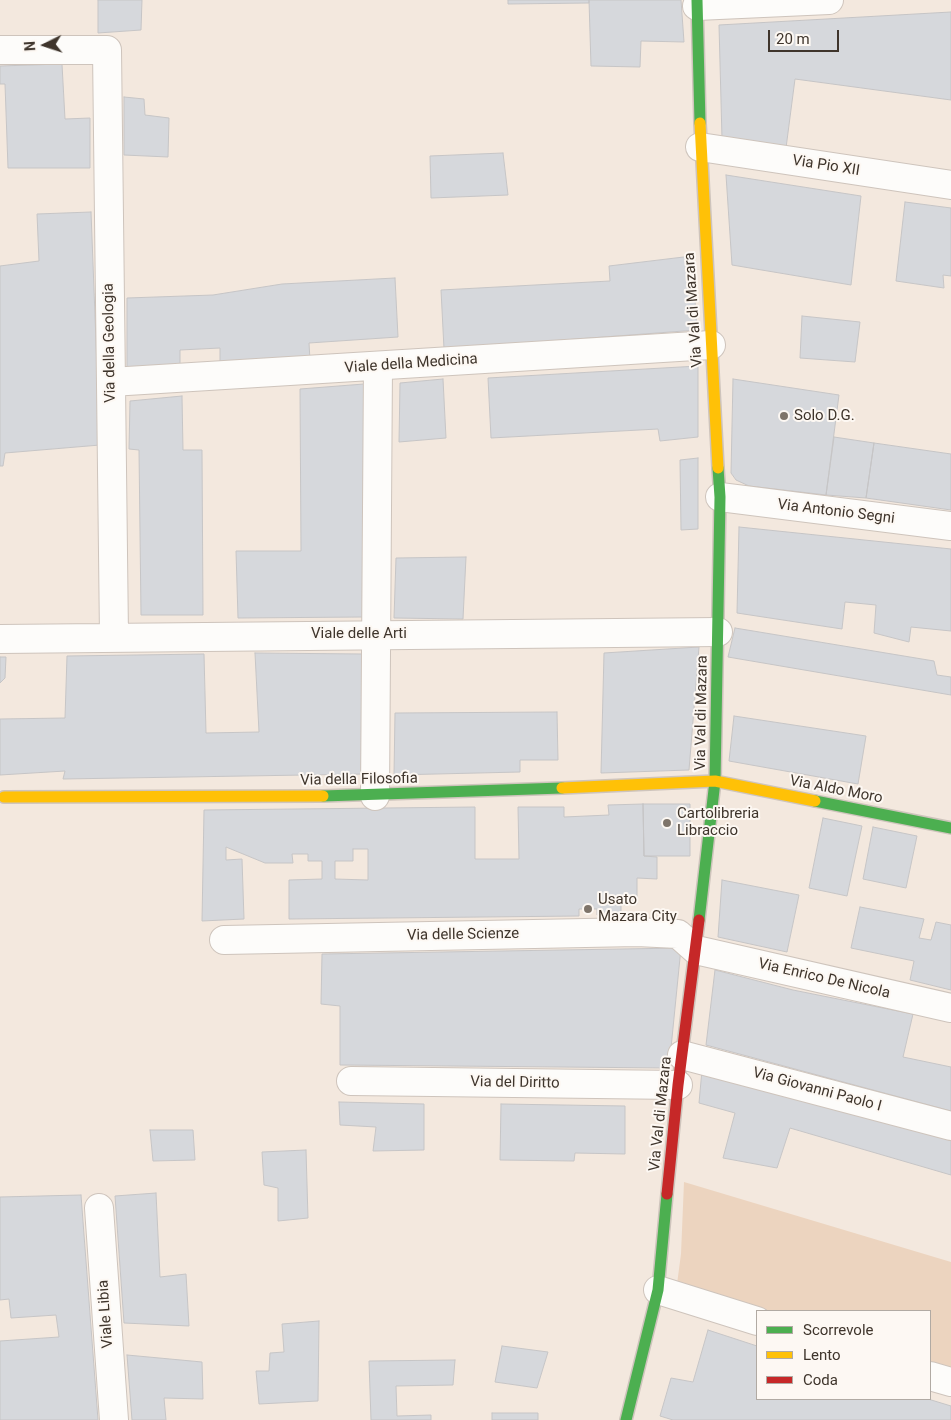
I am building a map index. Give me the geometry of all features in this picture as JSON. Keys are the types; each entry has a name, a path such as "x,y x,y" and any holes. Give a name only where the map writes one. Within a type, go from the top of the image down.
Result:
{"street":[{"path":"697,3 829,0"},
{"name":"Via Val di Mazara","path":"628,1420 658,1290 678,1086 715,781 720,497 700,147 697,3"},
{"name":"Via della Geologia","path":"0,50 108,50 114,636"},
{"name":"Via Pio XII","path":"700,147 951,185"},
{"name":"Viale della Medicina","path":"110,382 711,345"},
{"path":"375,796 374,634 378,366"},
{"name":"Via Antonio Segni","path":"720,497 951,526"},
{"name":"Viale delle Arti","path":"0,638 718,632"},
{"name":"Via della Filosofia","path":"4,797 375,796 715,781"},
{"name":"Via Aldo Moro","path":"715,781 951,828"},
{"name":"Via delle Scienze","path":"224,940 636,932 678,934 696,950"},
{"name":"Via Enrico De Nicola","path":"696,950 951,1008"},
{"name":"Via Giovanni Paolo I","path":"682,1055 951,1126"},
{"name":"Via del Diritto","path":"351,1081 678,1086"},
{"name":"Viale Libia","path":"98,1208 114,1420"},
{"path":"658,1290 756,1321"},
{"path":"931,1376 951,1382"}],"shaded area":[{"path":"684,1182 951,1262 951,1369 931,1363 931,1310 761,1310 677,1284 681,1254"}],"building":[{"path":"98,0 142,0 141,30 98,33"},
{"path":"508,0 589,0 589,3 508,4"},
{"path":"589,0 681,0 684,42 641,41 640,67 591,66"},
{"path":"951,12 951,100 795,79 786,148 722,139 719,25"},
{"path":"62,64 65,119 90,118 90,168 8,168 5,84 0,84 0,66"},
{"path":"124,97 144,99 145,115 169,118 168,157 124,155"},
{"path":"503,153 508,195 431,198 430,156"},
{"path":"726,175 861,196 851,285 732,265"},
{"path":"905,202 951,208 951,276 943,275 944,288 896,281"},
{"path":"91,212 100,445 5,453 3,466 0,466 0,266 39,261 37,214"},
{"path":"692,256 697,330 444,349 441,290 610,281 609,266"},
{"path":"395,278 398,337 309,343 310,360 220,363 220,348 180,350 180,367 127,368 127,298 213,295 282,284"},
{"path":"802,316 860,322 855,362 800,358"},
{"path":"698,366 698,437 660,441 658,429 491,438 488,378"},
{"path":"443,379 446,438 399,442 400,383"},
{"name":"Solo D.G.","path":"733,379 839,395 826,495 749,486 736,480 731,473"},
{"path":"364,384 363,617 238,618 236,551 301,551 300,389"},
{"path":"182,396 183,450 202,450 203,615 141,615 139,450 129,449 130,401"},
{"path":"834,437 874,443 866,498 826,495"},
{"path":"874,443 951,454 951,510 866,498"},
{"path":"698,458 698,529 681,530 680,460"},
{"path":"739,527 951,549 951,631 911,627 909,642 874,633 876,605 845,602 842,629 737,613"},
{"path":"466,557 463,619 394,618 396,558"},
{"path":"735,628 934,661 937,675 951,677 951,695 728,657"},
{"path":"699,647 689,770 601,773 604,653"},
{"path":"255,653 363,654 366,774 63,779 65,771 0,775 0,719 65,718 67,656 204,654 206,733 259,732"},
{"path":"0,657 6,657 5,678 0,683"},
{"path":"557,712 558,760 520,760 520,772 394,775 395,713"},
{"path":"734,716 866,736 858,784 729,761"},
{"path":"643,804 644,856 657,857 657,879 637,878 637,904 621,905 621,915 597,915 597,909 579,909 579,916 289,919 289,880 322,879 322,861 308,861 308,854 292,854 293,863 265,863 226,847 226,860 242,859 244,919 202,921 204,810 475,807 475,859 519,859 518,807 564,807 564,817 609,815 608,805","holes":["353,849 368,849 368,880 335,879 335,861 353,861"]},
{"name":"Cartolibreria Libraccio","path":"643,804 690,804 690,856 644,856"},
{"path":"823,818 862,826 847,896 809,888"},
{"path":"873,827 917,836 906,888 863,879"},
{"path":"722,880 799,895 787,952 718,937"},
{"path":"860,907 924,919 919,938 931,940 936,922 951,925 951,990 910,980 914,961 851,948"},
{"path":"681,948 669,1068 340,1065 340,1006 321,1004 322,954"},
{"path":"715,970 793,990 913,1014 903,1057 951,1067 951,1111 706,1045"},
{"path":"702,1070 951,1138 951,1175 790,1128 777,1168 723,1158 735,1113 699,1103"},
{"path":"339,1102 424,1104 424,1150 373,1151 376,1127 340,1125"},
{"path":"501,1104 625,1106 625,1154 575,1153 574,1161 500,1160"},
{"path":"150,1130 193,1130 195,1160 153,1161"},
{"path":"306,1150 308,1218 278,1221 278,1188 264,1185 262,1152"},
{"path":"156,1193 160,1277 186,1274 189,1326 124,1323 115,1196"},
{"path":"81,1195 98,1420 0,1420 0,1341 59,1337 56,1315 11,1318 9,1299 0,1300 0,1197"},
{"path":"319,1321 318,1401 259,1404 256,1371 269,1371 270,1353 284,1352 282,1324"},
{"path":"708,1330 756,1346 756,1400 931,1400 951,1406 951,1420 673,1420 660,1416 671,1378 693,1382"},
{"path":"502,1346 548,1352 537,1388 495,1382"},
{"path":"127,1355 202,1362 203,1399 164,1398 166,1420 132,1420"},
{"path":"455,1360 453,1385 396,1386 397,1416 431,1415 431,1420 371,1420 369,1361"},
{"path":"492,1413 538,1413 538,1420 492,1420"}],"traffic: fast":[{"path":"697,0 700,123"},
{"path":"699,920 715,781 720,497 718,468"},
{"path":"323,796 562,788"},
{"path":"815,801 951,828"},
{"path":"626,1420 658,1290 667,1194"}],"traffic: slow":[{"path":"700,123 718,468"},
{"path":"562,788 715,781 815,801"},
{"path":"4,797 323,796"}],"traffic: jam":[{"path":"667,1194 678,1085 699,920"}],"place":[{"name":"Solo D.G.","path":"784,416"},
{"name":"Cartolibreria Libraccio","path":"667,823"},
{"name":"Usato Mazara City","path":"588,909"}]}
